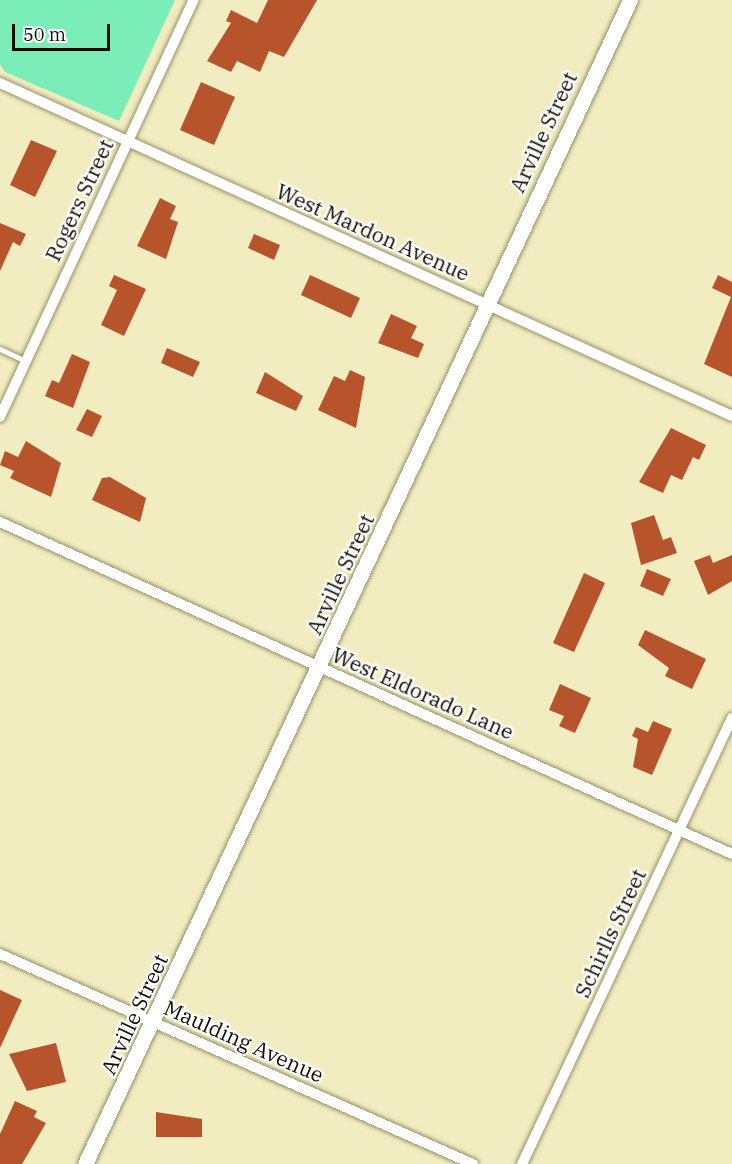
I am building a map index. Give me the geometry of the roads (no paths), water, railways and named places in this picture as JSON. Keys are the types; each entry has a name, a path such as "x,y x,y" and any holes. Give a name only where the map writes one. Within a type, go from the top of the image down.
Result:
{"street":[{"name":"Rogers Street","path":"0,417 194,0"},
{"name":"Arville Street","path":"85,1164 320,668 486,304 630,0"},
{"name":"West Mardon Avenue","path":"0,83 127,144 732,416"},
{"name":"West Eldorado Lane","path":"0,522 732,855"},
{"name":"Schirlls Street","path":"522,1164 732,718"},
{"name":"Maulding Avenue","path":"0,954 473,1164"}],"lane":[{"path":"0,349 26,361"}]}
